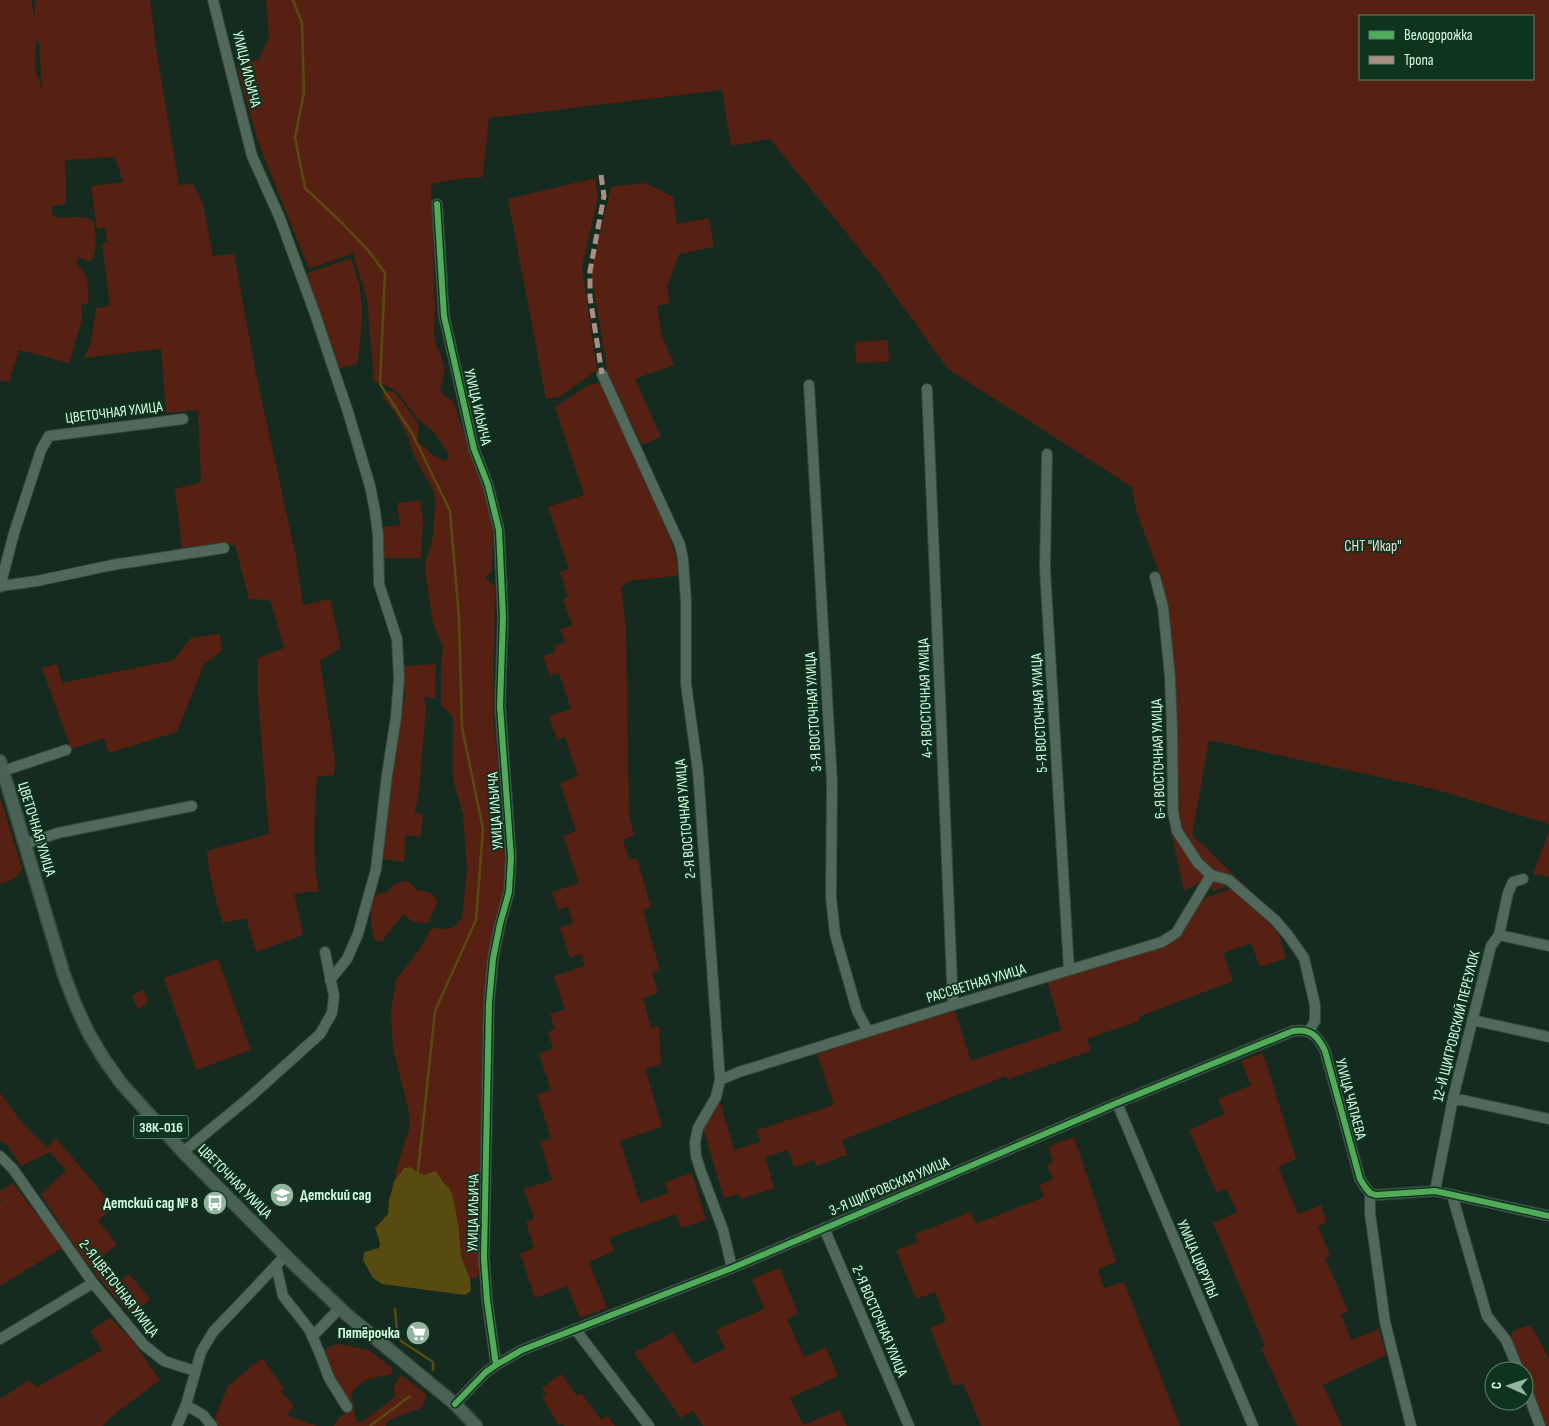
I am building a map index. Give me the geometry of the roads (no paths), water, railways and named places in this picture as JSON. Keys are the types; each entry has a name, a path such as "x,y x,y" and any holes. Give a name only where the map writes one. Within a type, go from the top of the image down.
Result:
{"main road":[{"name":"ЦВЕТОЧНАЯ УЛИЦА","path":"2,766 64,975 89,1034 121,1083 183,1152 340,1308 455,1404"},
{"path":"455,1404 476,1426"}],"street":[{"name":"УЛИЦА ИЛЬИЧА","path":"213,0 252,156 279,216 315,314 356,440 375,511 378,535 379,584 397,639 399,679 396,717 387,775 378,857 358,934 347,959 330,980"},
{"name":"УЛИЦА ИЛЬИЧА","path":"436,204 444,316 474,450 488,485 499,530 503,617 500,706 510,857 509,892 493,959 489,1003 484,1258 486,1300 496,1365"},
{"name":"2-Я ВОСТОЧНАЯ УЛИЦА","path":"602,374 680,544 683,559 686,601 686,684 698,771 720,1080 716,1097 698,1128 695,1142 696,1156 723,1230 732,1268"},
{"name":"3-Я ВОСТОЧНАЯ УЛИЦА","path":"809,385 832,782 831,897 835,934 857,1011 868,1031"},
{"name":"4-Я ВОСТОЧНАЯ УЛИЦА","path":"927,389 953,1005"},
{"name":"ЦВЕТОЧНАЯ УЛИЦА","path":"0,586 14,533 42,450 49,436 183,419"},
{"name":"5-Я ВОСТОЧНАЯ УЛИЦА","path":"1047,454 1045,569 1069,970"},
{"path":"0,586 36,581 112,565 224,548"},
{"name":"6-Я ВОСТОЧНАЯ УЛИЦА","path":"1155,577 1162,607 1170,677 1173,812 1177,832 1198,863 1211,875 1229,880 1275,920 1304,958 1315,1006 1315,1021 1309,1031"},
{"path":"2,766 66,750"},
{"path":"25,844 58,833 192,806"},
{"name":"РАССВЕТНАЯ УЛИЦА","path":"720,1080 739,1072 868,1031 1162,942 1176,933 1211,875"},
{"name":"12-Й ЩИГРОВСКИЙ ПЕРЕУЛОК","path":"1435,1191 1453,1098 1491,946 1499,935 1508,893 1513,882 1523,879"},
{"path":"1499,935 1549,946"},
{"path":"183,1152 250,1097 320,1034 332,1013 334,996 325,952"},
{"path":"1472,1020 1549,1036"},
{"name":"3-Я ЩИГРОВСКАЯ УЛИЦА","path":"496,1365 522,1350 732,1268 1117,1103 1293,1031 1309,1031"},
{"name":"УЛИЦА ЧАПАЕВА","path":"1309,1031 1318,1038 1325,1051 1360,1179 1370,1192 1370,1213 1385,1322 1411,1426"},
{"path":"1453,1098 1549,1119"},
{"name":"УЛИЦА ЦЮРУПЫ","path":"1117,1103 1252,1426"},
{"name":"2-Я ЦВЕТОЧНАЯ УЛИЦА","path":"0,1156 13,1169 93,1283 144,1346 164,1361 195,1371"},
{"path":"1370,1192 1376,1195 1387,1195 1435,1191 1549,1216"},
{"path":"1452,1195 1487,1316 1506,1340 1515,1361"},
{"name":"2-Я ВОСТОЧНАЯ УЛИЦА","path":"824,1228 909,1426"},
{"path":"177,1426 186,1405 201,1352 213,1332 286,1255"},
{"path":"276,1265 283,1296 309,1329 329,1378 348,1407"},
{"path":"0,1340 93,1283"},
{"path":"312,1337 340,1308"},
{"path":"575,1329 649,1426"},
{"path":"455,1404 486,1372 496,1365"},
{"path":"186,1405 203,1415 212,1426"},
{"path":"1534,1410 1540,1426"}],"waterway":[{"path":"293,0 302,23 304,92 295,138 305,188 367,249 385,273 380,384 412,433 450,511 459,618 462,727 483,829 476,920 435,1011 418,1171"},
{"path":"395,1309 397,1331 401,1341 433,1362 433,1370"},
{"path":"370,1426 410,1396"}],"place":[{"name":"Детский сад","path":"282,1195"},
{"name":"Детский сад № 8","path":"215,1203"},
{"name":"Пятёрочка","path":"418,1333"}],"park label":[{"name":"СНТ \"Икар\"","path":"1373,546"}]}
